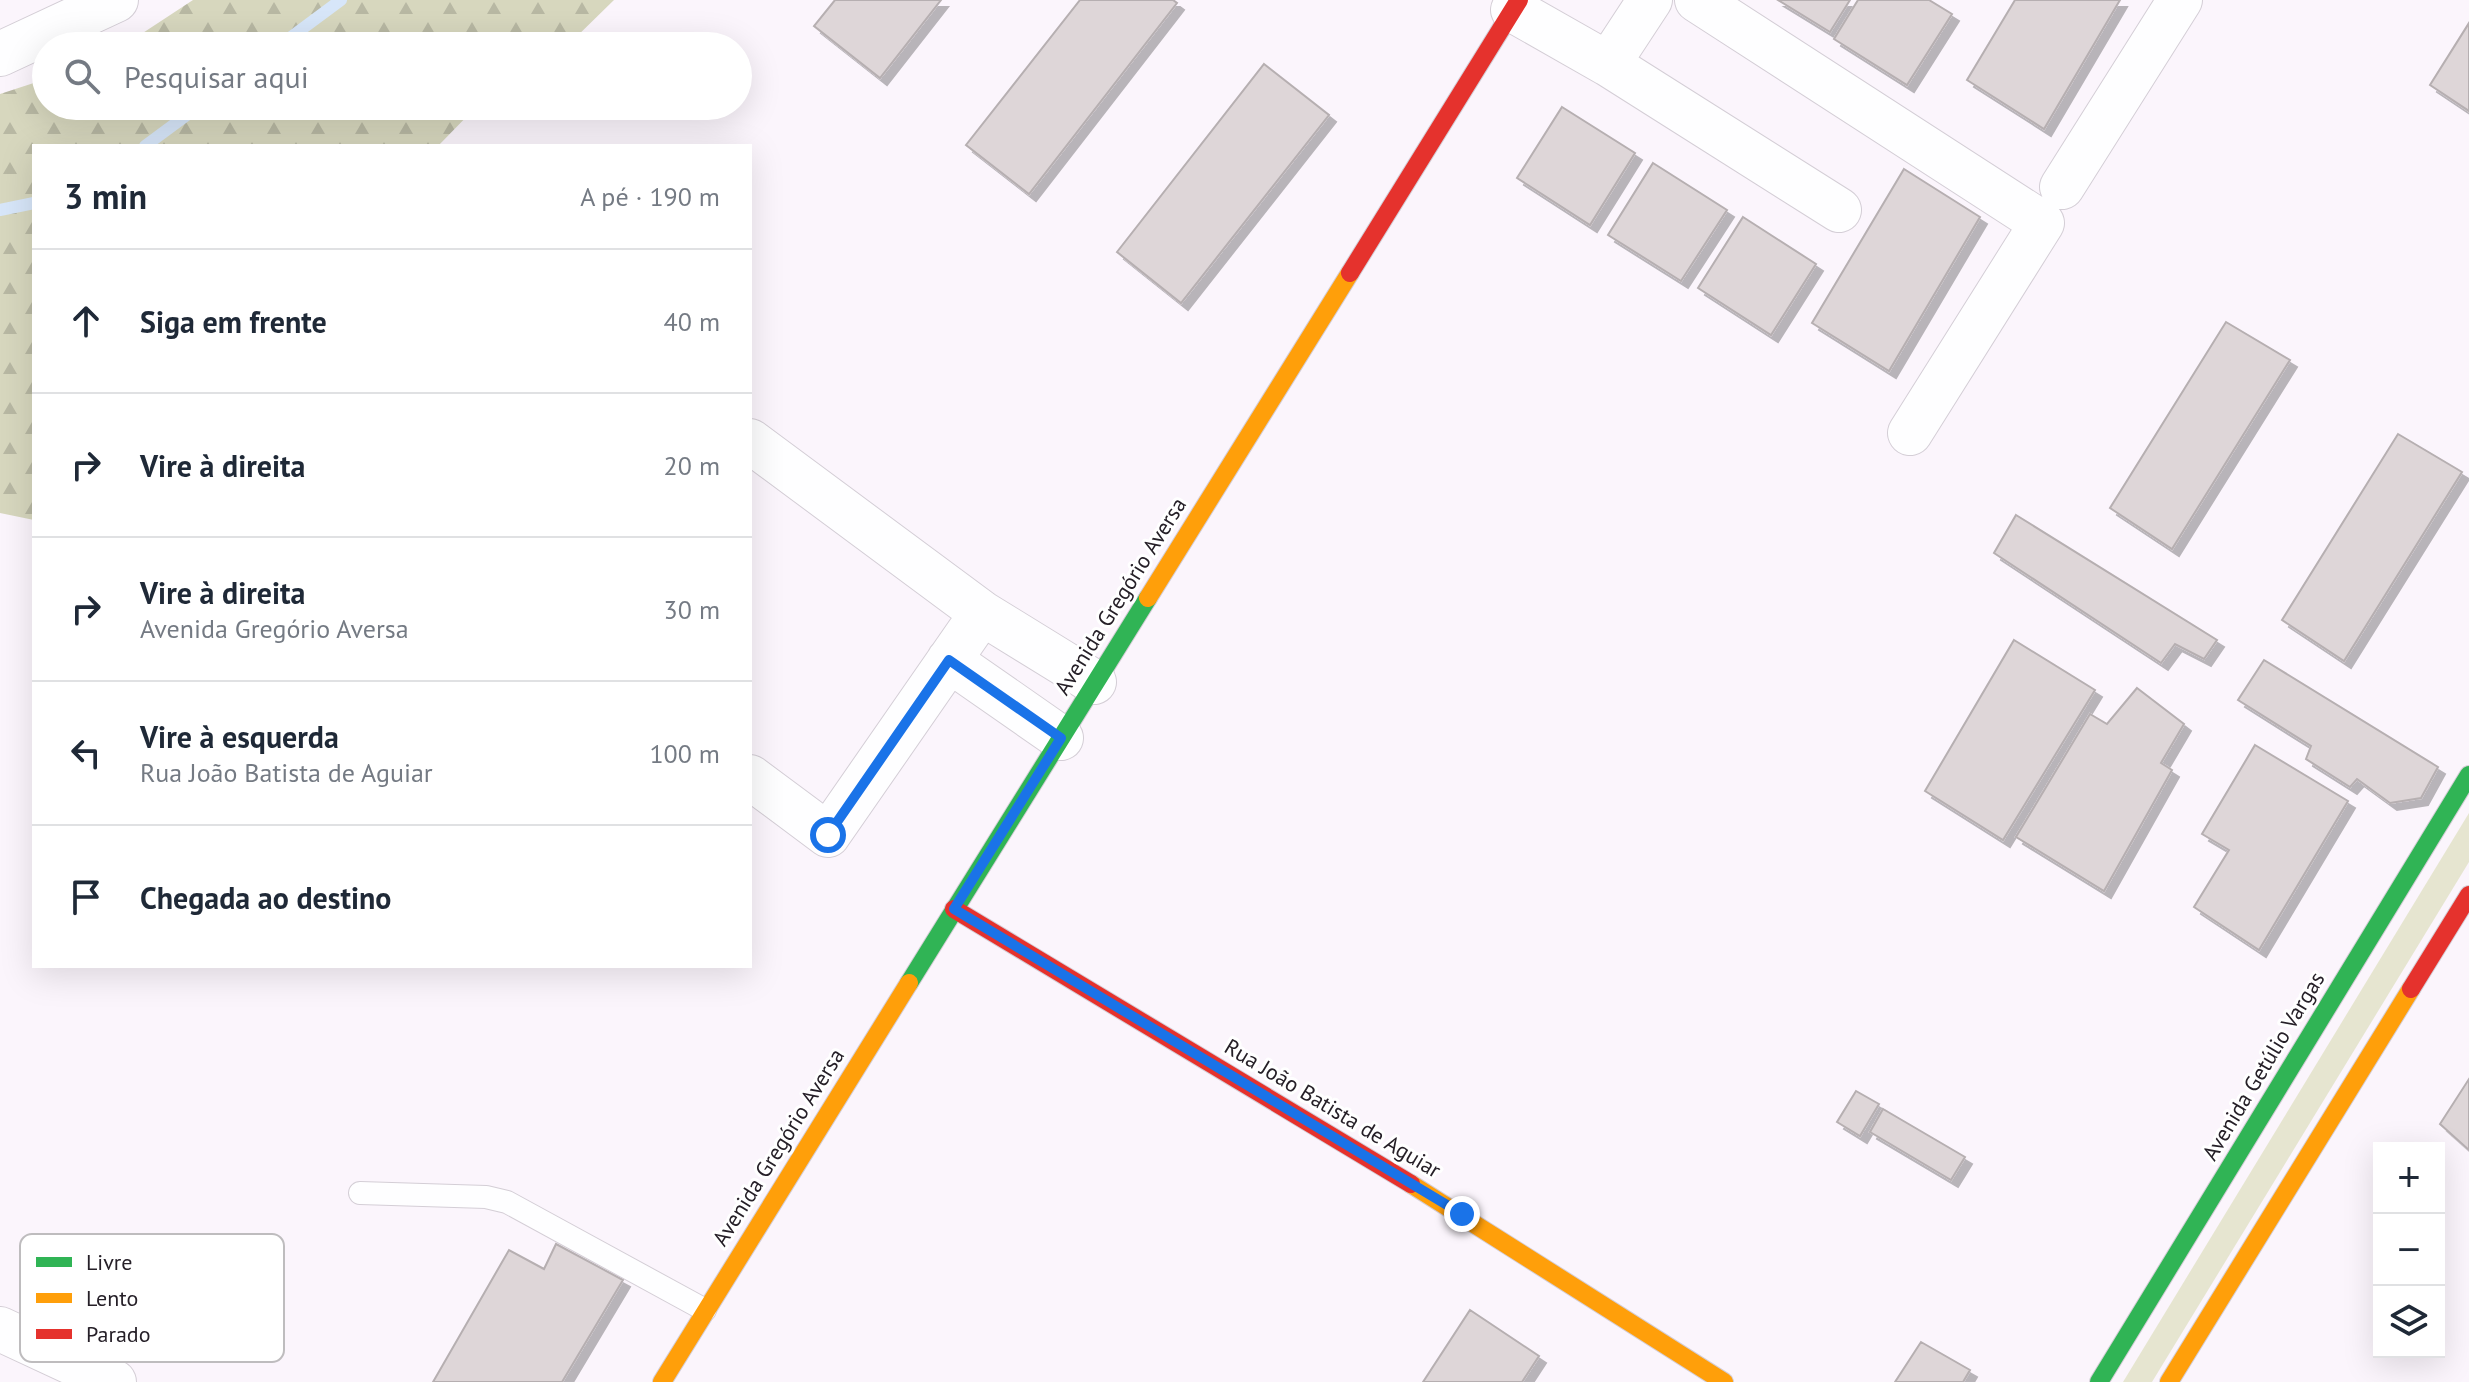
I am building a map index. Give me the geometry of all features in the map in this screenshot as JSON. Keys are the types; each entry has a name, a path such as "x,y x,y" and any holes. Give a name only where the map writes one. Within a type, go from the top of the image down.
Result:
{"street":[{"path":"47,32 116,0"},
{"path":"1608,64 1650,0"},
{"path":"1697,0 2042,223 1910,433"},
{"path":"2062,187 2180,0"},
{"path":"1516,5 1839,210"},
{"name":"Avenida Gregório Aversa","path":"662,1382 1516,5"},
{"path":"0,54 32,39"},
{"path":"752,442 982,613 1094,682"},
{"path":"752,778 828,835 982,613"},
{"path":"949,660 1061,738"},
{"name":"Avenida Getúlio Vargas","path":"2099,1382 2469,775"},
{"path":"2169,1382 2469,895"},
{"name":"Rua João Batista de Aguiar","path":"954,909 1462,1214 1724,1382"},
{"path":"0,1329 20,1338"},
{"path":"71,1362 114,1382"}],"lane":[{"path":"360,1193 486,1197 507,1202 705,1310"}],"green space":[{"path":"193,0 614,0 581,32 144,32"},
{"path":"32,84 32,120 463,120 440,144 32,144 32,520 0,513 0,94"},
{"path":"2469,813 2469,862 2152,1382 2123,1382"}],"building":[{"path":"835,0 941,0 880,78 814,26"},
{"path":"1080,0 1173,0 1177,3 1029,194 966,145"},
{"path":"1778,0 1850,0 1830,32"},
{"path":"1858,0 1929,0 1952,14 1907,85 1834,39"},
{"path":"2015,0 2120,0 2044,129 1967,80"},
{"path":"2469,23 2469,111 2430,85"},
{"path":"1264,64 1329,115 1181,303 1117,252"},
{"path":"1562,107 1635,153 1590,225 1517,178"},
{"path":"1653,163 1727,210 1681,281 1608,235"},
{"path":"1904,169 1980,217 1889,371 1812,323"},
{"path":"1743,217 1816,264 1771,335 1698,288"},
{"path":"2226,322 2290,360 2172,549 2110,508"},
{"path":"2398,434 2462,472 2344,661 2282,620"},
{"path":"2016,515 2217,640 2204,659 2175,644 2161,663 1994,553"},
{"path":"2014,640 2095,690 2003,840 1925,791"},
{"path":"2264,660 2438,767 2421,798 2390,803 2357,779 2350,787 2306,759 2311,746 2238,700"},
{"path":"2137,688 2184,724 2161,763 2172,770 2104,891 2016,837 2090,714 2107,724"},
{"path":"2255,745 2348,801 2259,950 2194,907 2229,850 2202,834"},
{"path":"2469,1079 2469,1150 2440,1124"},
{"path":"1856,1091 1879,1104 1860,1136 1837,1122"},
{"path":"1883,1109 1965,1157 1951,1180 1870,1132"},
{"path":"556,1244 623,1280 562,1382 433,1382 509,1250 544,1269"},
{"path":"1470,1310 1539,1356 1522,1382 1423,1382"},
{"path":"1921,1342 1970,1370 1963,1382 1895,1382"}],"waterway":[{"path":"298,32 341,0"},
{"path":"148,144 180,120"},
{"path":"0,210 32,203"}],"traffic: fast":[{"path":"909,983 1148,598"},
{"path":"2099,1382 2469,775"}],"traffic: slow":[{"path":"1148,598 1350,273"},
{"path":"662,1382 909,983"},
{"path":"2169,1382 2411,989"},
{"path":"1411,1184 1724,1382"}],"traffic: jam":[{"path":"1350,273 1519,0"},
{"path":"2411,989 2469,895"},
{"path":"954,909 1411,1184"}],"route":[{"path":"828,835 949,660 1061,738 954,909 1462,1214"}]}
